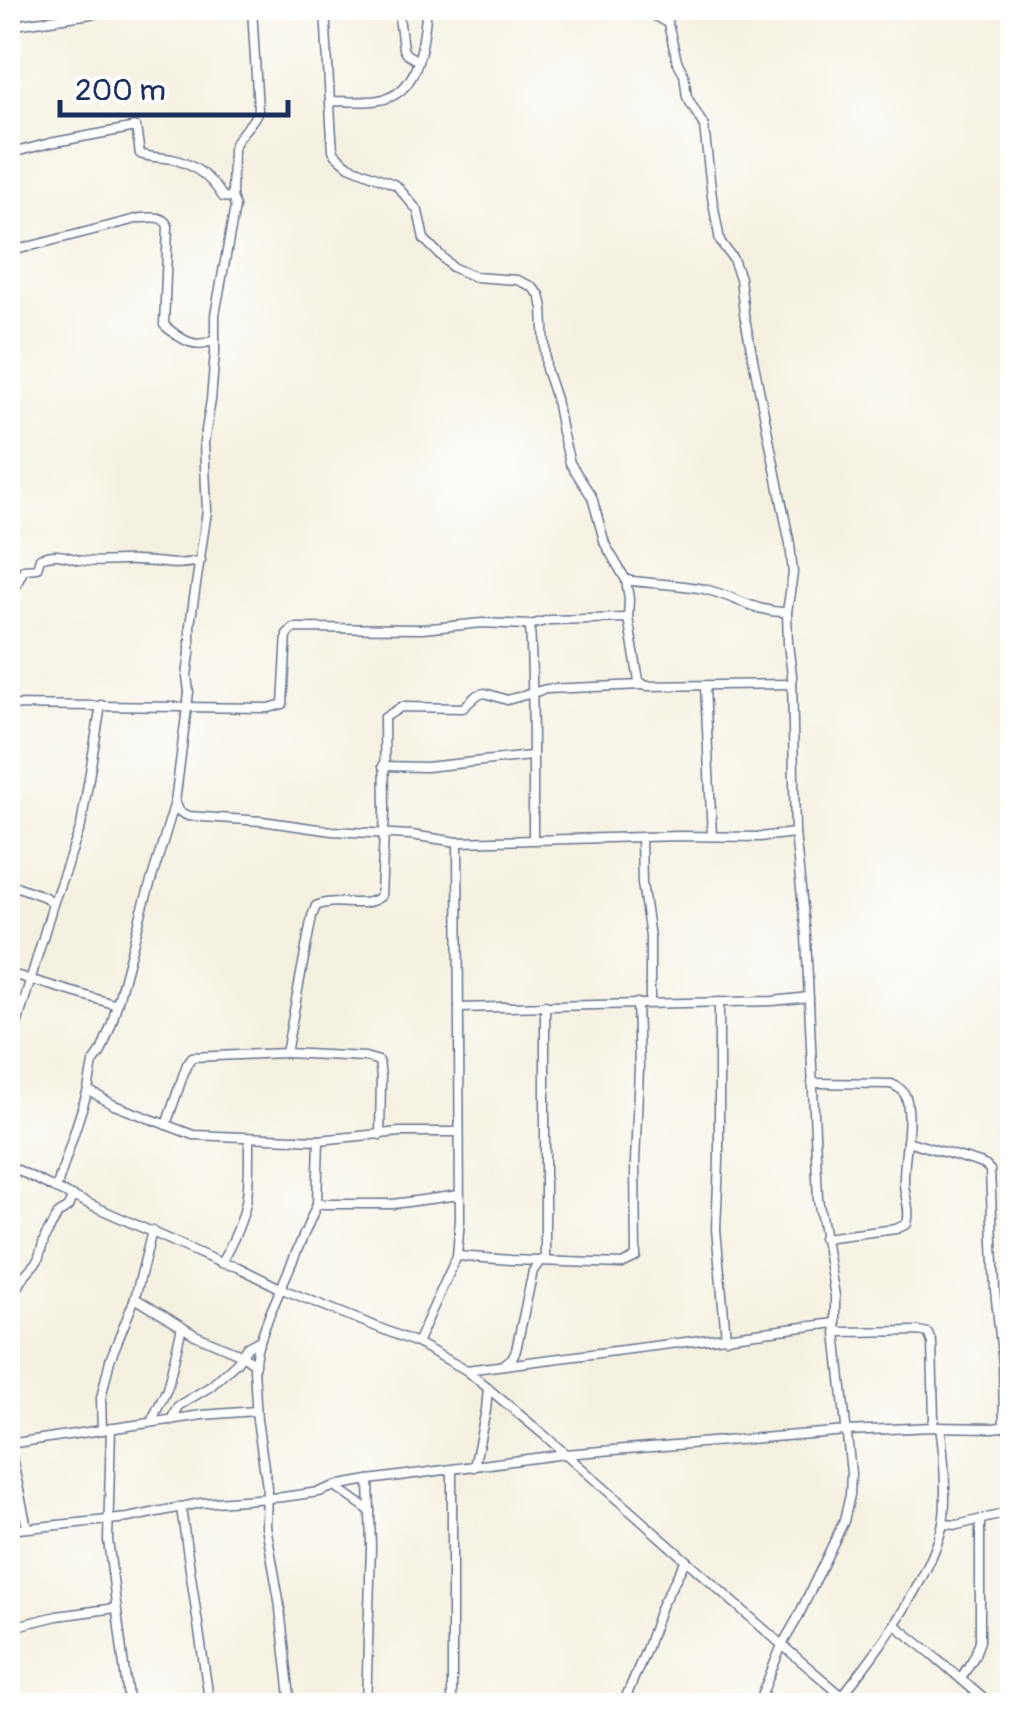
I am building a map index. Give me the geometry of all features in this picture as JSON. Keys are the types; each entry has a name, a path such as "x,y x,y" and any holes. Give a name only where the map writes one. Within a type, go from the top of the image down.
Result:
{"street":[{"path":"8,26 133,8"},
{"path":"56,1189 93,1063 101,1052 117,1005 175,802 189,692 186,676 190,625 207,511 204,442 211,400 216,306 235,207 235,142 258,110 252,8"},
{"path":"325,8 336,155 349,166 396,185 418,210 424,238 452,267 474,277 517,280 540,295 546,369 570,464 592,496 604,544 626,580 628,618 642,684"},
{"path":"398,8 403,49 418,61"},
{"path":"330,102 376,101 396,94 412,77 418,61 426,8"},
{"path":"640,8 668,23"},
{"path":"664,8 690,104 704,126 720,241 740,278 790,544 793,573 786,612 818,1188 834,1296 851,1472 848,1510 782,1645 758,1706"},
{"path":"8,154 136,127 140,154 174,159 196,169 222,197 232,198"},
{"path":"8,252 140,218 158,217 168,226 164,325 196,344 206,344 215,338"},
{"path":"8,426 12,434 8,441"},
{"path":"8,612 24,569 35,569 42,556 64,554 78,560 142,560 181,566 201,560"},
{"path":"626,580 701,589 768,612 786,612"},
{"path":"8,705 269,708 282,705 287,634 293,628 392,630 628,618"},
{"path":"530,625 534,693 532,838"},
{"path":"286,1054 314,909 323,902 368,903 382,892 384,718 401,708 460,709 485,693 507,700 546,689 642,684 792,684"},
{"path":"705,686 712,836"},
{"path":"8,1054 81,826 101,706"},
{"path":"383,766 532,756"},
{"path":"175,802 180,812 188,816 458,842 759,837 796,833"},
{"path":"8,818 8,837"},
{"path":"641,837 642,882 650,936 650,1003"},
{"path":"417,1343 458,1256 458,842"},
{"path":"8,884 45,897 53,904"},
{"path":"8,973 117,1005"},
{"path":"459,1008 809,997"},
{"path":"718,1002 716,1229 726,1338"},
{"path":"458,1256 622,1264 636,1257 637,1003"},
{"path":"499,1367 516,1350 533,1271 543,1260 546,1005"},
{"path":"166,1124 192,1057 365,1057 379,1061 380,1135"},
{"path":"812,1083 896,1086 907,1102 904,1180 908,1224 823,1238"},
{"path":"88,1090 114,1105 194,1134 318,1140 400,1132 458,1132"},
{"path":"221,1264 248,1205 249,1138"},
{"path":"291,1706 280,1600 266,1526 255,1364 280,1288 317,1204 318,1140"},
{"path":"8,1530 106,1520 201,1502 319,1492 370,1480 564,1454 847,1431 1008,1426 994,1290 990,1170 907,1141"},
{"path":"8,1165 221,1264 417,1343 466,1370 854,1706"},
{"path":"8,1294 15,1291 38,1260 45,1237 72,1196"},
{"path":"317,1204 393,1204 459,1196"},
{"path":"130,1706 106,1520 106,1429 101,1398 135,1298 152,1231"},
{"path":"135,1298 255,1364"},
{"path":"151,1422 167,1390 182,1327"},
{"path":"466,1370 836,1327 928,1333 944,1492 943,1524 906,1606 842,1696"},
{"path":"170,1420 178,1406 211,1386 248,1347 260,1340"},
{"path":"474,1467 488,1388"},
{"path":"27,1528 8,1444 216,1413 256,1411"},
{"path":"452,1470 452,1706"},
{"path":"366,1706 372,1546 370,1480"},
{"path":"335,1486 370,1510"},
{"path":"180,1508 210,1706"},
{"path":"943,1524 957,1525 1012,1512"},
{"path":"961,1678 980,1641 980,1520"},
{"path":"622,1706 661,1606 686,1560"},
{"path":"8,1628 116,1608"},
{"path":"894,1624 992,1706"}]}
